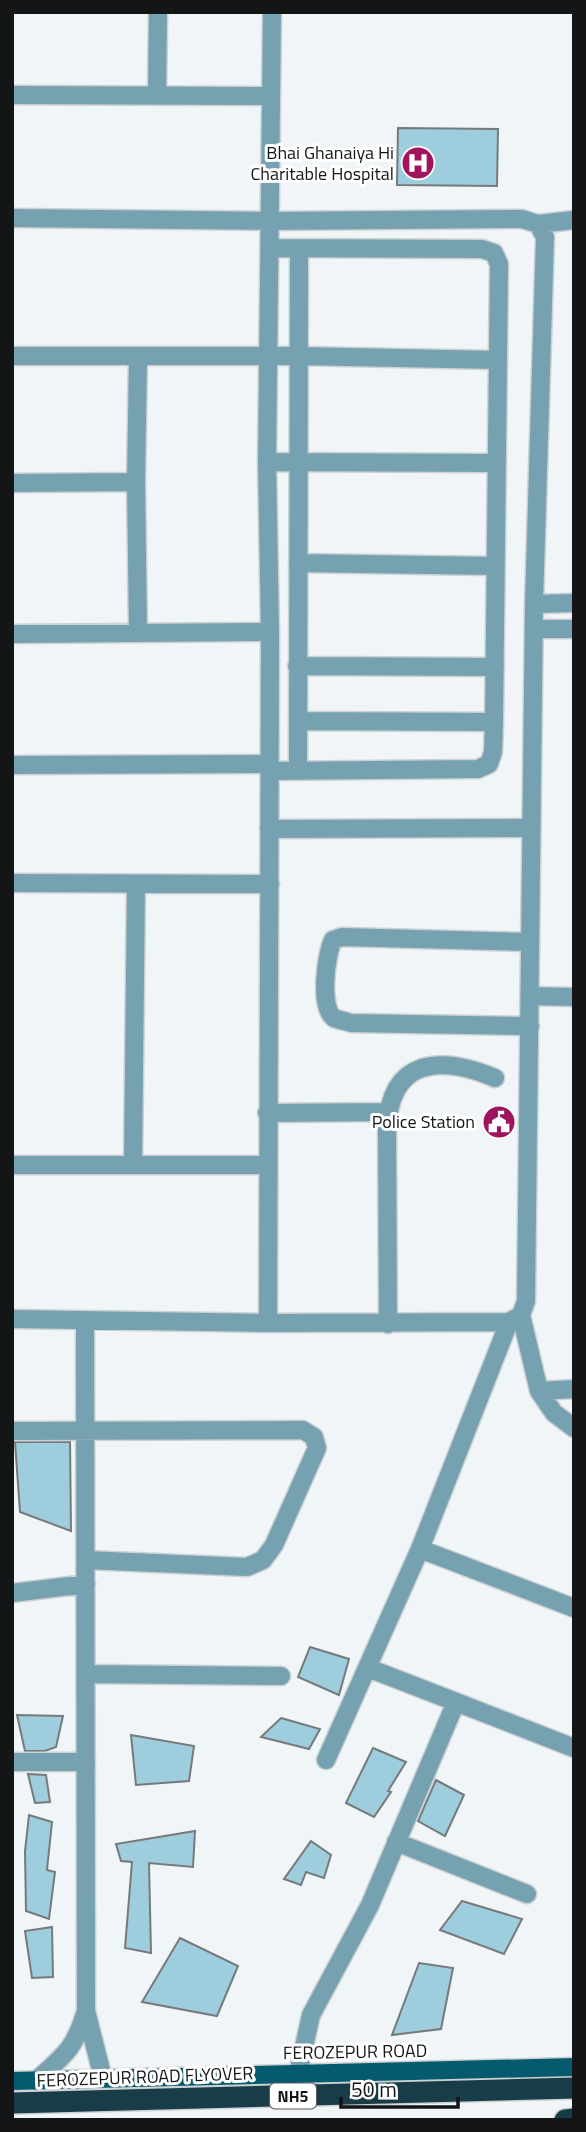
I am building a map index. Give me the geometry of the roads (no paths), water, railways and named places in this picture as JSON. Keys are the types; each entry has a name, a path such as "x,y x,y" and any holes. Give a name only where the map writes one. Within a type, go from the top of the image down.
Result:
{"highway":[{"name":"FEROZEPUR ROAD FLYOVER","path":"12,2103 574,2088"},
{"path":"565,2120 574,2119"}],"main road":[{"name":"FEROZEPUR ROAD","path":"12,2081 574,2067"}],"street":[{"path":"157,96 158,12"},
{"path":"268,1323 270,632 267,461 272,12"},
{"path":"12,95 271,96"},
{"path":"12,218 269,221 522,219 538,225 574,220"},
{"path":"326,1760 420,1549 515,1318 526,1301 534,604 545,237 538,225"},
{"path":"12,765 269,768 298,771 478,769 489,764 493,752 494,722 499,264 494,253 482,249 270,248"},
{"path":"298,771 299,250"},
{"path":"12,356 298,356 498,360"},
{"path":"138,357 138,632"},
{"path":"267,461 496,463"},
{"path":"12,483 136,482"},
{"path":"298,564 495,566"},
{"path":"534,604 574,604"},
{"path":"534,629 574,629"},
{"path":"12,634 270,632"},
{"path":"297,666 495,667"},
{"path":"298,721 494,722"},
{"path":"269,829 531,828"},
{"path":"12,883 270,884"},
{"path":"133,1164 136,884"},
{"path":"530,942 342,937 332,940 328,950 325,993 327,1008 334,1018 351,1023 530,1026"},
{"path":"530,996 574,997"},
{"path":"388,1324 387,1112 392,1095 405,1076 423,1068 449,1064 471,1068 495,1078"},
{"path":"268,1113 387,1112"},
{"path":"12,1164 267,1165"},
{"path":"12,1319 388,1324 515,1318"},
{"path":"515,1318 539,1391 554,1413 574,1428"},
{"path":"85,1320 86,2011 103,2078"},
{"path":"539,1391 574,1389"},
{"path":"12,1431 303,1430 314,1437 317,1448 274,1545 263,1560 247,1567 86,1560"},
{"path":"420,1549 574,1608"},
{"path":"12,1593 86,1584"},
{"path":"368,1668 574,1748"},
{"path":"86,1674 281,1676"},
{"path":"298,2074 311,2015 351,1944 456,1702"},
{"path":"12,1762 86,1762"},
{"path":"396,1842 527,1894"},
{"path":"36,2081 71,2049 78,2038 86,2011"}],"place":[{"name":"Bhai Ghanaiya Hi Charitable Hospital","path":"418,163"},
{"name":"Police Station","path":"499,1122"}]}
